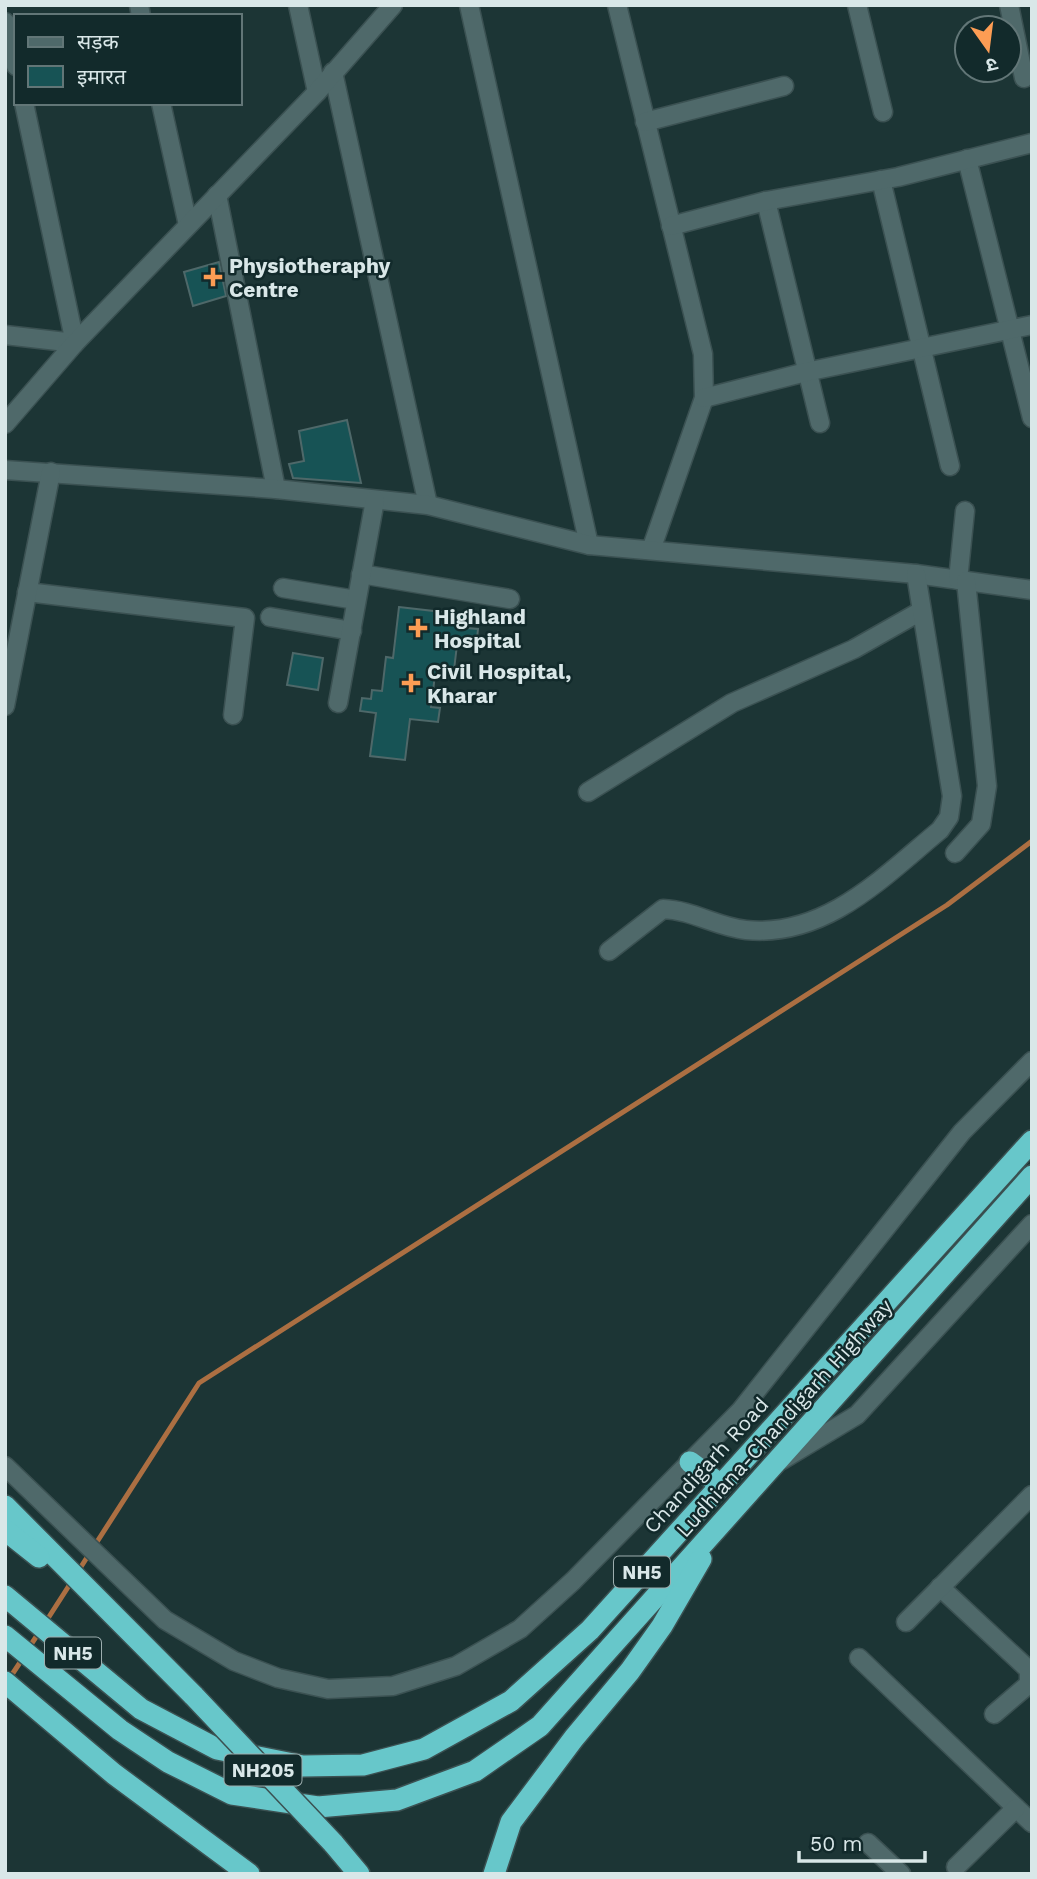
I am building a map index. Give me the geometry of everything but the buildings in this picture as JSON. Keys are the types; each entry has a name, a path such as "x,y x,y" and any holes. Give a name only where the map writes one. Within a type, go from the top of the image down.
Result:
{"highway":[{"name":"Chandigarh Road","path":"5,1596 141,1709 217,1749 303,1766 363,1765 424,1749 512,1701 590,1630 1032,1141"},
{"name":"Ludhiana-Chandigarh Highway","path":"122,1732 168,1762 232,1794 318,1807 397,1800 475,1771 540,1726 1032,1177"},
{"path":"690,1462 721,1485"},
{"name":"NH205","path":"5,1506 333,1843 359,1874"},
{"path":"5,1530 98,1600"},
{"path":"494,1874 511,1822 662,1626 695,1573 710,1538"},
{"name":"NH5","path":"5,1636 122,1732"},
{"path":"5,1682 98,1761 249,1874"},
{"path":"98,1761 122,1732"}],"street":[{"path":"298,5 317,92"},
{"path":"5,424 75,343 317,92 393,5"},
{"path":"469,5 589,545"},
{"path":"617,5 703,354 704,398 651,550"},
{"path":"857,5 883,112"},
{"path":"1009,5 1024,78"},
{"path":"5,22 14,58"},
{"path":"333,72 428,506"},
{"path":"645,122 784,86"},
{"path":"24,105 75,343"},
{"path":"161,105 188,225"},
{"path":"671,226 766,201 881,180 1032,143"},
{"path":"967,159 1032,418"},
{"path":"881,180 950,466"},
{"path":"217,195 276,489"},
{"path":"766,201 820,423"},
{"path":"704,398 806,372 1032,325"},
{"path":"5,335 75,343"},
{"path":"5,470 276,489 428,506 589,545 916,574 1032,590"},
{"path":"5,706 51,472"},
{"path":"338,703 374,500"},
{"path":"955,853 981,824 987,786 962,580 965,511"},
{"path":"361,574 510,599"},
{"path":"609,951 663,909 750,930 813,921 857,899 940,830 949,817 952,796 916,574"},
{"path":"283,588 356,600"},
{"path":"27,592 245,618 233,715"},
{"path":"588,792 732,702 854,649 921,611"},
{"path":"270,617 352,631"},
{"path":"9,1469 165,1620 234,1661 278,1678 328,1689 393,1686 456,1666 520,1629 573,1581 741,1410 962,1132 1032,1061"},
{"path":"776,1464 857,1415 1032,1224"},
{"path":"906,1622 1032,1495"},
{"path":"940,1587 1029,1670 1029,1684 995,1714"},
{"path":"859,1658 1032,1823"},
{"path":"956,1867 1016,1808"},
{"path":"868,1843 901,1874"}],"waterway":[{"path":"77,1573 199,1383 947,905 1032,841"},
{"path":"45,1623 72,1581"},
{"path":"28,1649 40,1631"},
{"path":"9,1679 23,1658"}],"place":[{"name":"Physiotheraphy Centre","path":"213,277"},
{"name":"Highland Hospital","path":"418,628"},
{"name":"Civil Hospital, Kharar","path":"411,683"}]}
